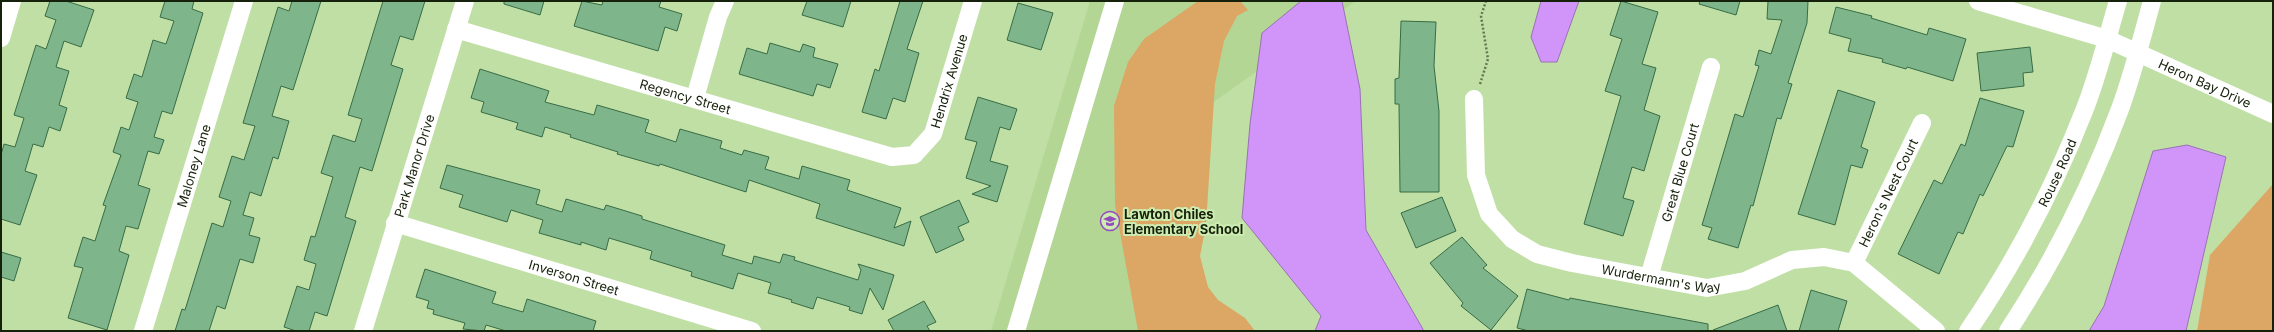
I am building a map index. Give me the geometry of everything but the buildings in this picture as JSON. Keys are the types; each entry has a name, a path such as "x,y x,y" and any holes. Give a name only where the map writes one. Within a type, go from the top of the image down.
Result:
{"street":[{"path":"1,38 12,1"},
{"name":"Maloney Lane","path":"143,331 244,1"},
{"name":"Park Manor Drive","path":"363,331 395,223 465,1"},
{"path":"695,98 718,17 725,1"},
{"name":"Hendrix Avenue","path":"914,155 933,134 973,1"},
{"path":"1016,331 1115,1"},
{"name":"Heron Bay Drive","path":"1978,1 2107,39 2273,114"},
{"name":"Rouse Road","path":"1968,331 2005,276 2028,236 2057,177 2084,110 2118,1"},
{"path":"2008,331 2039,285 2086,194 2121,108 2152,1"},
{"name":"Regency Street","path":"456,29 892,157 914,155"},
{"name":"Great Blue Court","path":"1649,277 1711,67"},
{"name":"Wurdermann's Way","path":"1474,99 1476,175 1489,214 1512,239 1537,254 1572,263 1707,288 1744,281 1792,260 1824,257 1854,263 1936,331"},
{"name":"Heron's Nest Court","path":"1854,263 1922,124"},
{"name":"Inverson Street","path":"395,223 752,331"}],"path":[{"path":"1474,99 1488,60 1481,16 1486,1"}],"shaded area":[{"name":"Lawton Chiles Elementary School","path":"1090,1 1356,1 1201,111 1193,331 991,331"},
{"path":"1198,1 1240,1 1248,10 1237,16 1224,41 1215,84 1206,225 1200,256 1208,287 1218,300 1245,318 1255,331 1138,331 1115,205 1114,106 1128,62 1144,39"},
{"path":"1301,1 1342,1 1360,89 1366,230 1424,331 1315,331 1321,316 1242,218 1250,124 1262,33"},
{"path":"1541,1 1579,1 1557,62 1541,62 1531,37"},
{"path":"2187,145 2226,157 2186,331 2089,331 2104,306 2153,151"},
{"path":"2273,184 2273,331 2197,331 2210,255"}],"place":[{"name":"Lawton Chiles Elementary School","path":"1110,221"}]}
